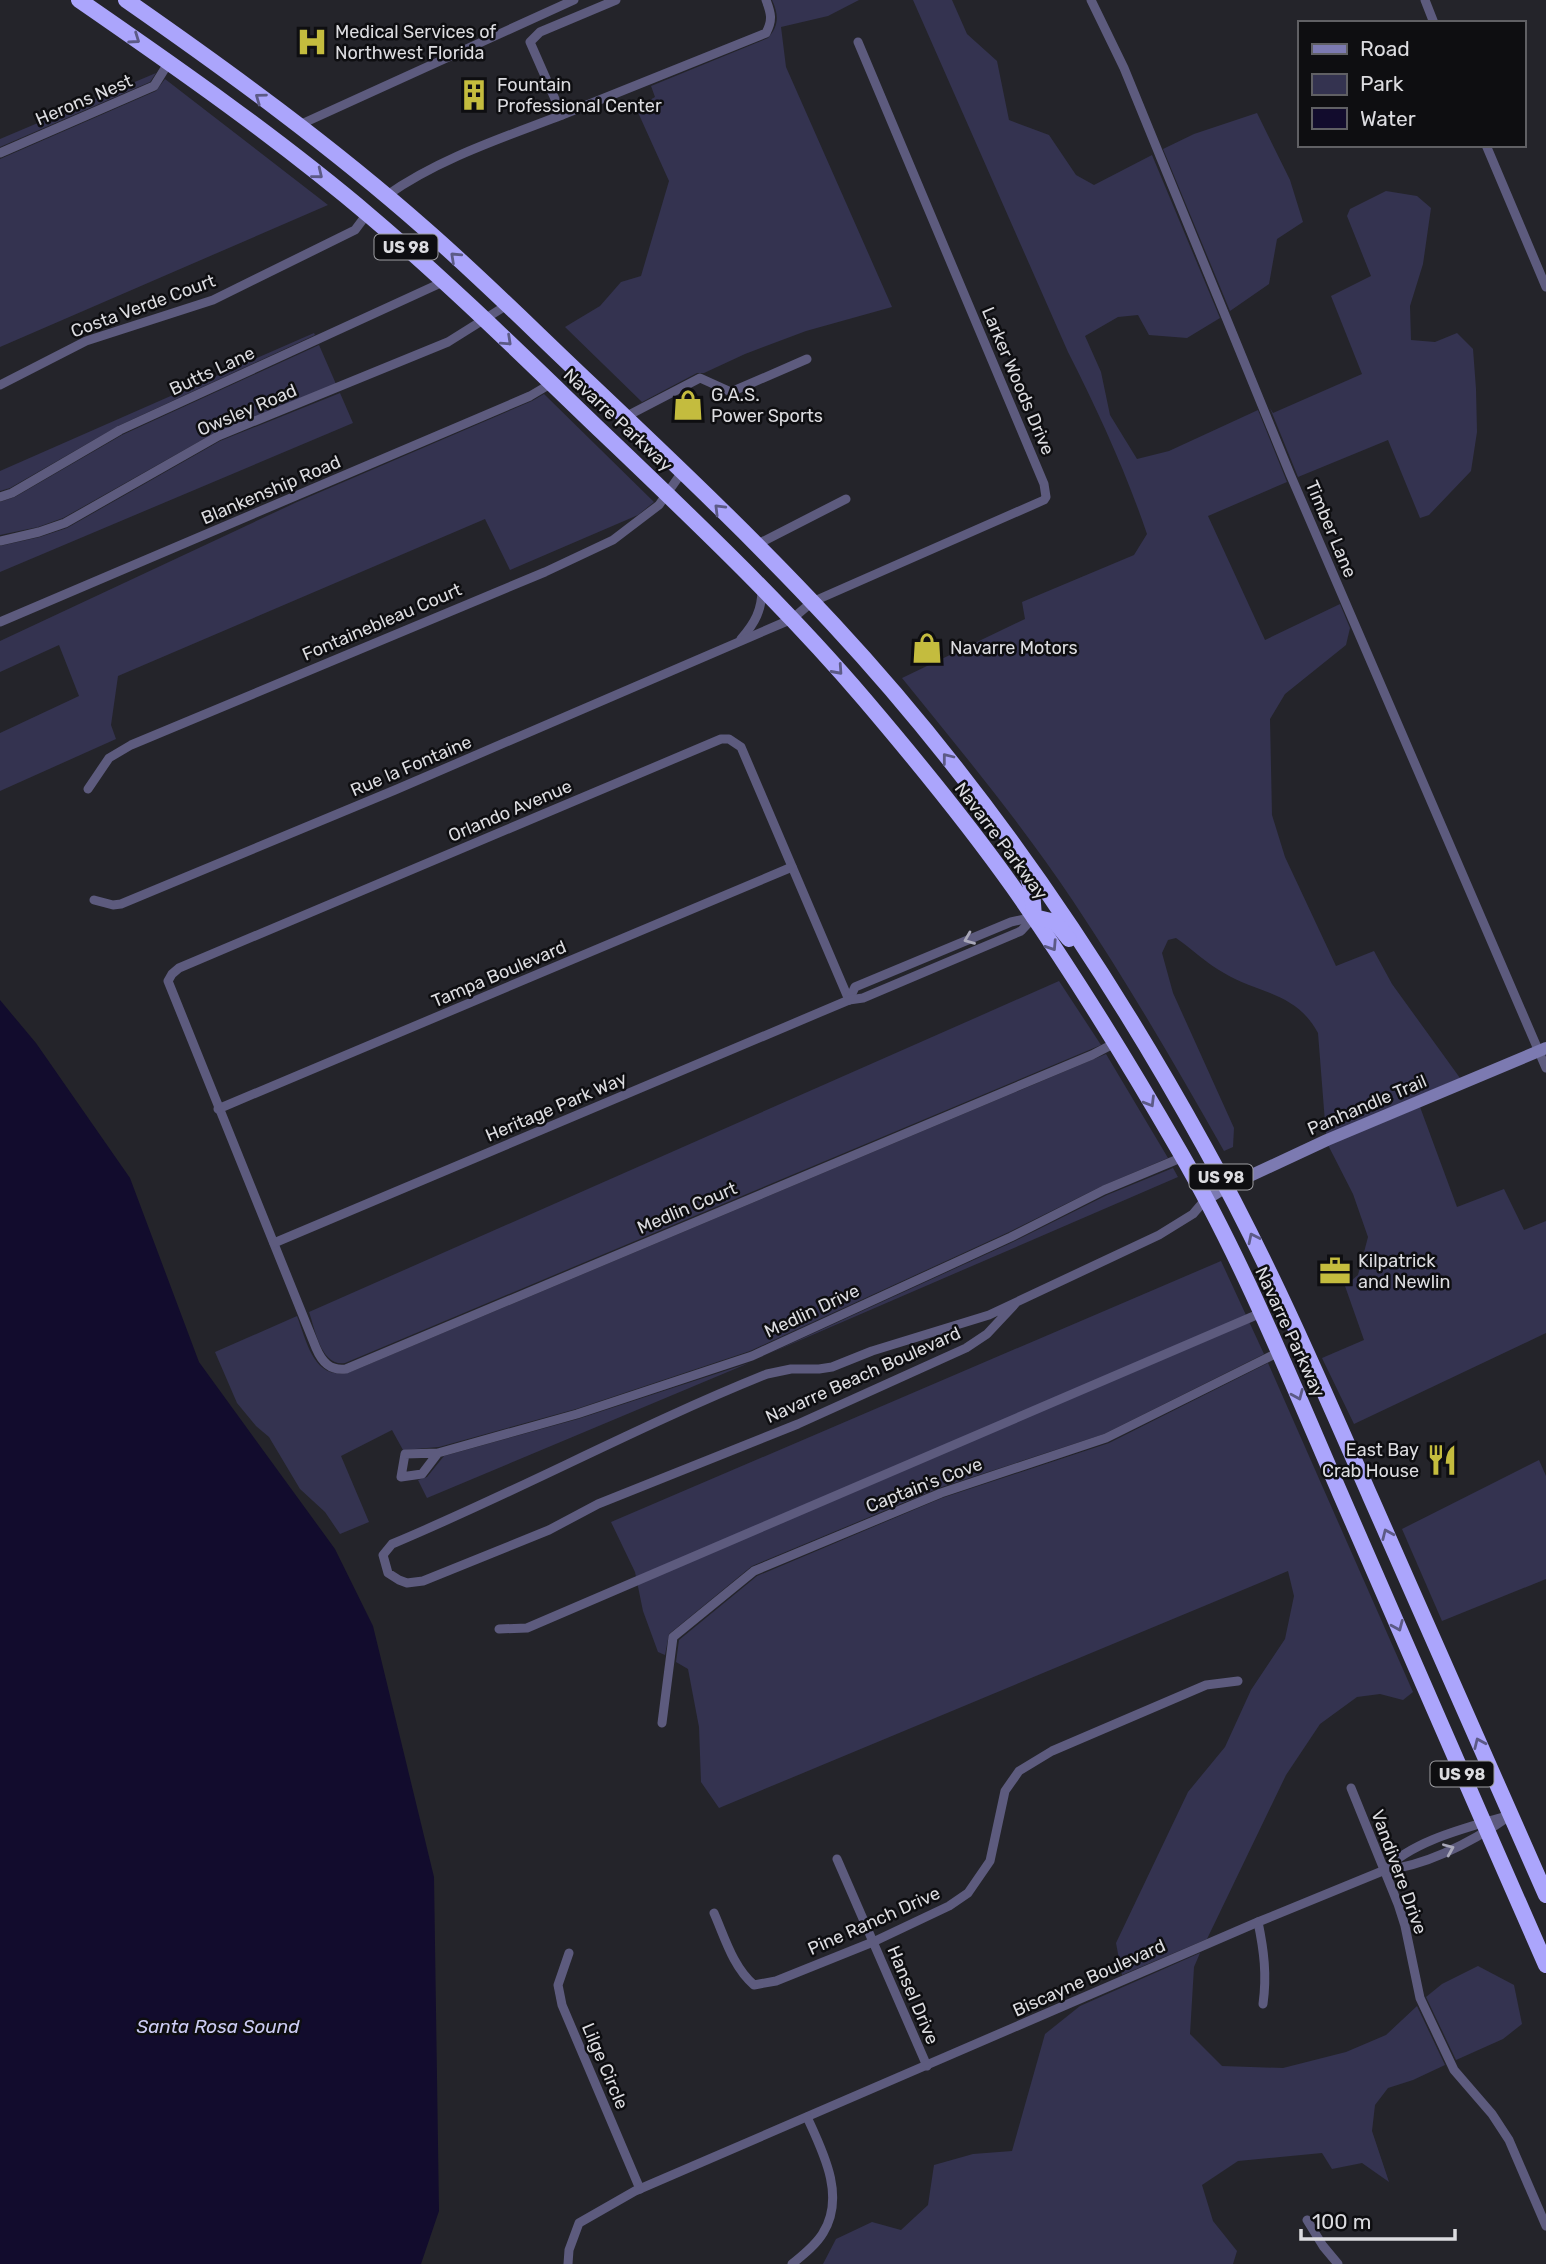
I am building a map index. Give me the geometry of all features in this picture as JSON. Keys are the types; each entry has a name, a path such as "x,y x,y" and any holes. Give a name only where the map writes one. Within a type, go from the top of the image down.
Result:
{"highway":[{"name":"Navarre Parkway","path":"79,0 169,62 302,161 367,214 552,383 667,492 792,619 863,698 988,852 1034,917 1115,1043 1183,1157 1205,1200 1279,1352 1546,1965"},
{"name":"Navarre Parkway","path":"126,0 144,5 386,196 507,305 757,545 812,602 932,739 1010,838 1078,935 1182,1106 1226,1187 1303,1342 1546,1895"},
{"path":"1010,838 1027,874 1034,917 1055,922 1061,927 1153,1071 1182,1106"}],"street":[{"path":"297,126 574,0"},
{"path":"562,115 530,42 540,32 616,0"},
{"path":"386,196 409,180 439,165 766,33 771,24 772,13 765,0"},
{"name":"Timber Lane","path":"1091,0 1124,68 1290,474 1542,1049 1546,1069"},
{"path":"1425,0 1433,21"},
{"name":"Larker Woods Drive","path":"812,602 1040,502 1046,497 1044,484 858,42"},
{"name":"Herons Nest","path":"0,153 154,86 169,62"},
{"path":"1487,147 1546,287"},
{"name":"Costa Verde Court","path":"0,385 86,341 213,300 355,230 367,214"},
{"name":"Butts Lane","path":"0,497 12,493 120,430 443,282"},
{"name":"Owsley Road","path":"0,541 65,523 218,436 448,342 507,305"},
{"path":"625,417 700,378 731,393 807,359"},
{"name":"Blankenship Road","path":"0,622 530,396 552,383"},
{"name":"Fontainebleau Court","path":"88,789 101,766 119,751 613,540 659,505 682,472"},
{"path":"757,545 846,499"},
{"name":"Rue la Fontaine","path":"737,643 751,628 761,610 762,588"},
{"name":"Rue la Fontaine","path":"94,900 113,905 121,904 395,790 792,619 812,602"},
{"name":"Orlando Avenue","path":"218,1109 169,988 168,981 179,968 721,739 729,738 741,747 849,1000"},
{"name":"Tampa Boulevard","path":"218,1109 792,867"},
{"name":"Heritage Park Way","path":"274,1242 849,1000 863,998 1021,931 1034,917"},
{"name":"Medlin Court","path":"274,1242 319,1357 331,1367 346,1369 1115,1043"},
{"name":"Panhandle Trail","path":"1205,1200 1226,1187 1327,1140 1542,1049"},
{"path":"218,1109 274,1242"},
{"name":"Medlin Drive","path":"438,1453 577,1414 752,1356 1011,1237 1104,1191 1183,1157"},
{"path":"1015,1304 1159,1236 1193,1214 1205,1200"},
{"name":"Navarre Beach Boulevard","path":"1015,1304 987,1334 966,1348 798,1424 598,1504 549,1530 423,1581 407,1583 399,1580 388,1573 385,1566 383,1555 392,1544 471,1511 619,1438 750,1381 782,1370 832,1367 872,1351 963,1325 1015,1304"},
{"path":"499,1629 527,1628 1261,1313"},
{"name":"Captain's Cove","path":"662,1723 673,1637 754,1571 941,1493 1106,1438 1279,1352"},
{"name":"Pine Ranch Drive","path":"714,1913 736,1964 744,1977 754,1985 776,1982 873,1942 949,1906 968,1893 990,1861 1005,1791 1019,1771 1028,1764 1052,1751 1206,1685 1238,1681"},
{"name":"Vandivere Drive","path":"1351,1788 1405,1926 1420,1998 1454,2070 1492,2114 1509,2140 1546,2226"},
{"name":"Biscayne Boulevard","path":"568,2264 569,2250 579,2223 640,2189 1258,1922 1385,1870 1396,1858 1459,1830 1485,1827 1511,1815"},
{"name":"Hansel Drive","path":"837,1859 927,2066"},
{"path":"1258,1922 1267,1978 1262,2004"},
{"name":"Lilge Circle","path":"569,1953 558,1985 562,2005 640,2189"},
{"path":"792,2264 824,2231 834,2199 826,2164 807,2117"},
{"path":"1307,2220 1338,2264"}],"green space":[{"path":"772,0 859,0 828,16 781,27 786,67 892,307 806,331 745,354 704,373 697,373 642,402 565,327 600,306 621,282 641,276 669,181 636,108 655,97 651,86 768,38 777,20"},
{"path":"913,0 952,0 967,34 997,61 1009,120 1049,135 1076,175 1094,185 1152,155 1220,318 1187,338 1149,335 1138,315 1118,317 1085,336 1101,372 1110,415 1137,459 1169,451 1258,410 1287,482 1208,516 1265,640 1340,604 1350,628 1346,645 1285,694 1270,719 1272,815 1285,857 1336,966 1374,951 1392,984 1460,1078 1326,1135 1318,1033 1309,1020 1288,1002 1218,969 1176,938 1168,940 1162,953 1173,993 1234,1128 1233,1147 1224,1151 1151,1024 1073,901 1012,815 902,678 1025,619 1022,602 1134,555 1147,534 1111,442 1068,352"},
{"path":"156,73 150,82 0,147 0,139"},
{"path":"165,79 328,205 0,347 0,159 156,91"},
{"path":"1257,113 1290,180 1303,222 1277,239 1269,284 1230,311 1163,149 1194,134"},
{"path":"1386,191 1417,196 1431,208 1423,264 1410,306 1411,340 1435,342 1457,333 1473,349 1477,432 1471,471 1429,515 1420,518 1388,440 1298,477 1270,408 1273,413 1362,374 1331,296 1371,276 1347,216 1350,209"},
{"path":"314,333 315,335 118,426 10,488 0,491 0,471"},
{"path":"319,345 336,384 216,432 63,518 38,527 0,535 0,502 15,497 122,435"},
{"path":"340,393 353,423 0,572 0,546 67,528 220,441"},
{"path":"544,394 654,502 638,515 510,570 485,519 118,676 111,725 116,739 0,791 0,733 79,696 59,645 0,672 0,641 297,502"},
{"path":"1059,981 1101,1045 345,1363 330,1359 320,1345 309,1312"},
{"path":"1106,1054 1168,1158 1102,1186 1009,1232 750,1351 576,1409 439,1447 403,1450 392,1430 341,1456 369,1522 340,1534 325,1512 300,1489 269,1437 237,1403 215,1352 297,1316 308,1347 319,1364 336,1373 348,1373"},
{"path":"1420,1107 1457,1207 1504,1189 1524,1230 1546,1221 1546,1333 1354,1424 1322,1358 1364,1340 1345,1286 1358,1275 1368,1237 1353,1194 1328,1145"},
{"path":"1173,1168 1178,1177 766,1355 1013,1242 1107,1195"},
{"path":"1221,1261 1264,1354 1104,1434 939,1488 752,1566 669,1634 665,1655 658,1652 643,1611 635,1572 611,1522"},
{"path":"749,1363 427,1498 418,1480 427,1477 444,1456 578,1419"},
{"path":"1268,1363 1413,1692 1403,1700 1380,1694 1357,1697 1320,1724 1286,1775 1207,1939 1122,1975 1116,1943 1188,1792 1225,1747 1251,1690 1285,1639 1294,1596 1288,1571 719,1808 701,1782 699,1727 688,1669 676,1662 679,1640 757,1576 942,1498 1109,1443"},
{"path":"1539,1460 1546,1476 1546,1579 1442,1621 1402,1529"},
{"path":"1200,1953 1194,1967 1190,2034 1222,2066 1283,2068 1346,2052 1386,2035 1417,2006 1445,2065 1388,2088 1375,2105 1372,2131 1389,2182 1362,2163 1332,2169 1322,2153 1238,2161 1202,2185 1213,2221 1237,2251 1233,2264 823,2264 836,2239 872,2222 901,2230 928,2205 934,2165 973,2154 1012,2151 1045,2034 1080,2006"},
{"path":"1478,1966 1514,1985 1522,2024 1503,2039 1456,2060 1426,1997 1442,1984"}],"water":[{"name":"Santa Rosa Sound","path":"0,1000 36,1043 130,1178 199,1362 335,1549 373,1626 434,1877 439,2211 421,2264 0,2264"}],"place":[{"name":"Medical Services of Northwest Florida","path":"312,42"},
{"name":"Fountain Professional Center","path":"474,95"},
{"name":"G.A.S. Power Sports","path":"688,405"},
{"name":"Navarre Motors","path":"927,648"},
{"name":"Kilpatrick and Newlin","path":"1335,1271"},
{"name":"East Bay Crab House","path":"1442,1460"}]}
